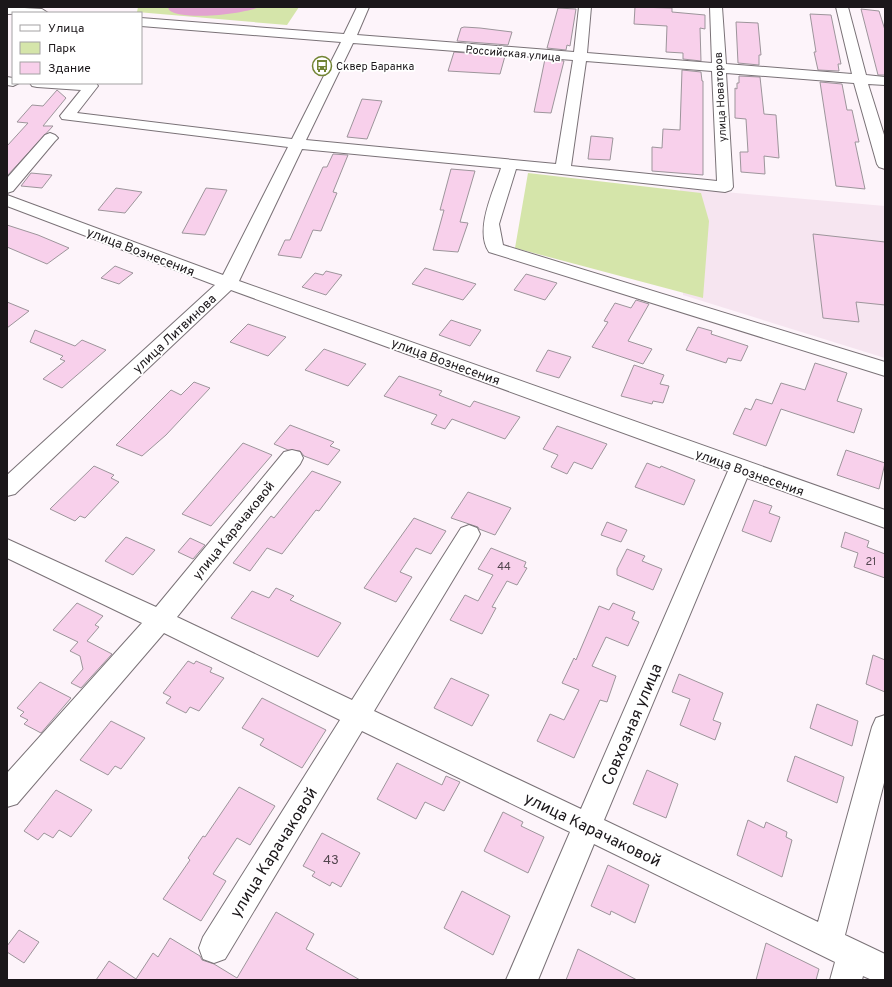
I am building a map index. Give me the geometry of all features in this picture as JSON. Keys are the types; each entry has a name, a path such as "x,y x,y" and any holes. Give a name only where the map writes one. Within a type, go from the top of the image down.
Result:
{"street":[{"path":"142,7 142,24"},
{"name":"улица Литвинова","path":"7,488 229,282 349,39 363,7"},
{"path":"93,85 67,116 297,144 564,170 580,58 585,7"},
{"name":"улица Новаторов","path":"564,170 725,187 716,7"},
{"path":"842,7 860,79 885,164"},
{"path":"7,10 30,12"},
{"name":"Российская улица","path":"142,24 885,81"},
{"path":"65,84 93,85"},
{"path":"7,188 50,138"},
{"path":"510,164 491,224 495,248 885,369"},
{"name":"улица Вознесения","path":"7,200 740,468 885,519"},
{"name":"улица Карачаковой","path":"7,794 160,620 292,458"},
{"name":"Совхозная улица","path":"522,980 740,468"},
{"name":"улица Карачаковой","path":"214,948 469,534"},
{"name":"улица Карачаковой","path":"7,548 160,620 588,827 842,959 885,970"},
{"path":"842,959 885,727"}],"shaded area":[{"path":"168,7 259,7 251,10 227,14 199,16 176,13 169,10"},
{"path":"680,188 885,206 885,358 683,295"}],"green space":[{"path":"138,7 299,7 287,25 137,12"},
{"path":"528,173 701,193 709,221 703,298 515,248"}],"building":[{"path":"635,7 672,8 672,12 705,15 705,29 700,28 701,61 683,59 683,53 666,52 667,26 634,24"},
{"path":"558,8 576,9 570,46 567,45 566,50 547,48"},
{"path":"861,9 879,11 885,30 885,75 878,75"},
{"path":"810,14 831,15 841,64 838,64 839,71 818,70 814,52 816,52"},
{"path":"736,22 758,23 761,55 759,55 759,65 738,63"},
{"path":"464,27 512,32 508,45 457,41 461,28"},
{"path":"454,52 505,56 500,74 448,71"},
{"path":"545,59 564,61 551,113 534,112"},
{"path":"682,70 701,72 703,81 703,175 652,171 652,147 662,148 663,129 680,130"},
{"path":"739,76 760,77 764,114 776,115 779,158 764,156 765,174 741,172 740,152 748,152 746,119 735,118 735,88 737,89"},
{"path":"820,82 842,84 847,110 852,110 859,142 855,142 865,189 836,186"},
{"path":"57,90 66,98 43,126 53,126 7,176 7,146 28,123 17,122 32,105 43,106"},
{"path":"362,99 382,101 367,139 347,137"},
{"path":"591,136 613,138 610,160 588,159"},
{"path":"333,154 348,155 333,192 337,193 321,231 313,230 301,258 278,255 285,240 290,240 323,167 327,167"},
{"path":"451,169 475,171 460,222 468,223 458,252 433,250 444,210 440,210"},
{"path":"31,173 52,175 42,188 21,186"},
{"path":"116,188 142,192 125,213 98,210"},
{"path":"206,188 227,190 205,235 182,233"},
{"path":"7,225 38,235 69,248 47,264 7,247"},
{"path":"813,234 885,242 885,305 856,302 859,322 823,318"},
{"path":"115,266 133,273 119,284 101,278"},
{"path":"425,268 476,284 463,300 412,284"},
{"path":"326,271 342,275 326,295 302,287 315,273 323,275"},
{"path":"526,274 557,283 545,300 514,290"},
{"path":"636,300 649,304 628,341 652,349 643,364 592,347 608,322 604,321 615,303 631,308"},
{"path":"7,302 29,311 7,328"},
{"path":"451,320 481,330 470,346 439,335"},
{"path":"248,324 286,337 268,356 230,342"},
{"path":"698,327 712,331 711,334 748,346 741,361 728,358 726,363 686,350"},
{"path":"35,330 75,346 82,340 106,350 62,388 43,379 65,361 60,359 63,356 30,342"},
{"path":"324,349 366,364 348,386 305,370"},
{"path":"548,350 571,357 559,378 536,371"},
{"path":"815,363 847,373 837,401 862,409 854,433 781,409 766,446 733,434 745,408 751,410 756,399 772,404 781,383 805,390"},
{"path":"634,365 664,375 660,384 669,386 663,403 653,401 652,404 621,396"},
{"path":"399,376 442,391 439,395 470,407 474,401 520,417 505,439 452,419 445,429 431,424 437,415 384,396"},
{"path":"194,382 210,388 166,435 142,456 116,445 171,390 181,395"},
{"path":"290,425 334,442 330,446 340,450 328,465 304,456 300,451 288,450 274,444"},
{"path":"557,426 607,444 592,469 574,462 567,474 551,467 558,455 543,449"},
{"path":"243,443 272,455 211,526 182,514"},
{"path":"846,450 885,463 879,489 837,475"},
{"path":"647,463 660,468 661,466 695,480 684,505 635,487"},
{"path":"94,466 114,475 111,478 119,482 85,518 80,516 75,521 50,509"},
{"path":"312,471 341,482 319,511 316,510 282,554 267,548 250,571 233,563 271,516 274,518"},
{"path":"468,492 511,508 495,535 479,529 478,527 451,518"},
{"path":"754,500 772,506 769,513 780,517 771,542 742,531"},
{"path":"414,518 446,531 431,554 416,548 400,572 412,577 396,602 364,588"},
{"path":"607,522 627,530 621,542 601,535"},
{"path":"845,532 869,541 867,547 885,554 885,578 854,567 858,553 841,547"},
{"path":"126,537 155,550 133,575 105,561"},
{"path":"190,538 205,545 193,559 178,552"},
{"path":"491,548 526,562 524,567 527,568 517,585 507,581 492,607 496,608 482,634 450,620 465,595 478,601 493,575 478,569"},
{"path":"627,549 645,556 642,561 662,569 653,590 617,575 617,569"},
{"path":"276,588 294,596 290,600 341,623 318,657 231,618 252,591 269,598"},
{"path":"77,603 103,616 95,625 99,627 87,641 112,654 81,688 71,683 83,669 80,656 70,651 78,642 53,630"},
{"path":"613,603 635,612 632,619 639,622 628,646 606,637 592,666 616,676 607,702 600,700 574,758 537,741 550,714 564,720 579,690 562,683 574,658 576,660 599,606 609,610"},
{"path":"873,655 885,660 885,692 866,684"},
{"path":"188,661 194,664 196,661 212,668 210,672 224,678 199,711 190,707 186,713 166,703 171,697 163,693"},
{"path":"679,674 723,693 713,720 721,723 715,740 680,725 690,699 672,692"},
{"path":"451,678 489,695 472,726 434,708"},
{"path":"40,682 71,698 41,733 24,724 28,720 20,716 24,712 17,708"},
{"path":"262,698 326,730 302,768 260,745 264,739 242,728"},
{"path":"817,704 858,721 852,746 810,728"},
{"path":"111,721 145,738 121,769 115,766 108,775 80,760"},
{"path":"795,756 844,777 837,803 787,781"},
{"path":"397,763 442,785 446,776 460,782 444,811 425,802 416,819 377,799"},
{"path":"647,770 678,784 666,818 633,804"},
{"path":"239,787 275,806 250,845 237,838 213,874 226,881 201,921 163,899 190,860 188,858 203,836 205,837"},
{"path":"56,790 92,810 71,837 59,830 53,838 44,833 38,840 24,831"},
{"path":"503,812 523,822 521,826 544,837 528,873 484,851"},
{"path":"748,820 764,828 766,822 787,832 786,837 792,840 782,877 737,855"},
{"path":"322,833 360,853 341,887 332,882 330,886 312,876 315,872 303,866"},
{"path":"608,865 649,885 635,923 611,911 610,915 591,906"},
{"path":"462,891 510,916 493,955 444,928"},
{"path":"276,912 314,934 306,949 360,980 96,980 109,961 136,979 153,953 158,957 170,938 200,956 202,960 214,964 237,978"},
{"path":"19,930 39,942 24,963 7,952 7,946"},
{"path":"766,943 819,969 816,980 756,980"},
{"path":"578,949 637,980 566,980"}],"place":[{"name":"Сквер Баранка","path":"322,66"}]}
